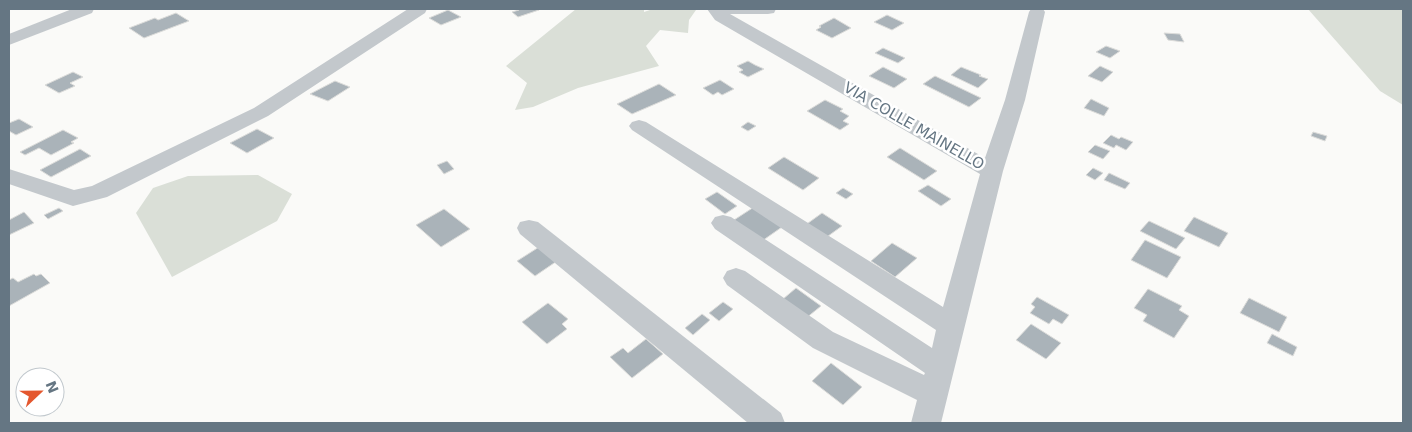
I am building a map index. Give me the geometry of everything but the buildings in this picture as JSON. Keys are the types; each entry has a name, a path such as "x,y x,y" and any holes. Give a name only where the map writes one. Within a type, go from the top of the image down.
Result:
{"street":[{"path":"9,40 86,9"},
{"path":"9,176 73,198 99,192 261,112 419,9"},
{"name":"VIA COLLE MAINELLO","path":"715,9 724,18 992,171 926,423"},
{"path":"730,9 768,9"},
{"path":"992,171 1015,100 1037,12"},
{"path":"639,126 951,326"},
{"path":"723,223 937,381"},
{"path":"529,228 770,423"},
{"path":"736,278 823,340 937,381"}],"shaded area":[{"path":"576,9 644,9 644,12 653,9 696,10 689,20 688,33 660,30 646,46 659,66 578,88 533,107 515,110 527,83 506,66"},
{"path":"1308,9 1403,9 1403,105 1380,91"},
{"path":"258,175 292,194 277,221 172,277 136,213 153,188 188,176"}]}
